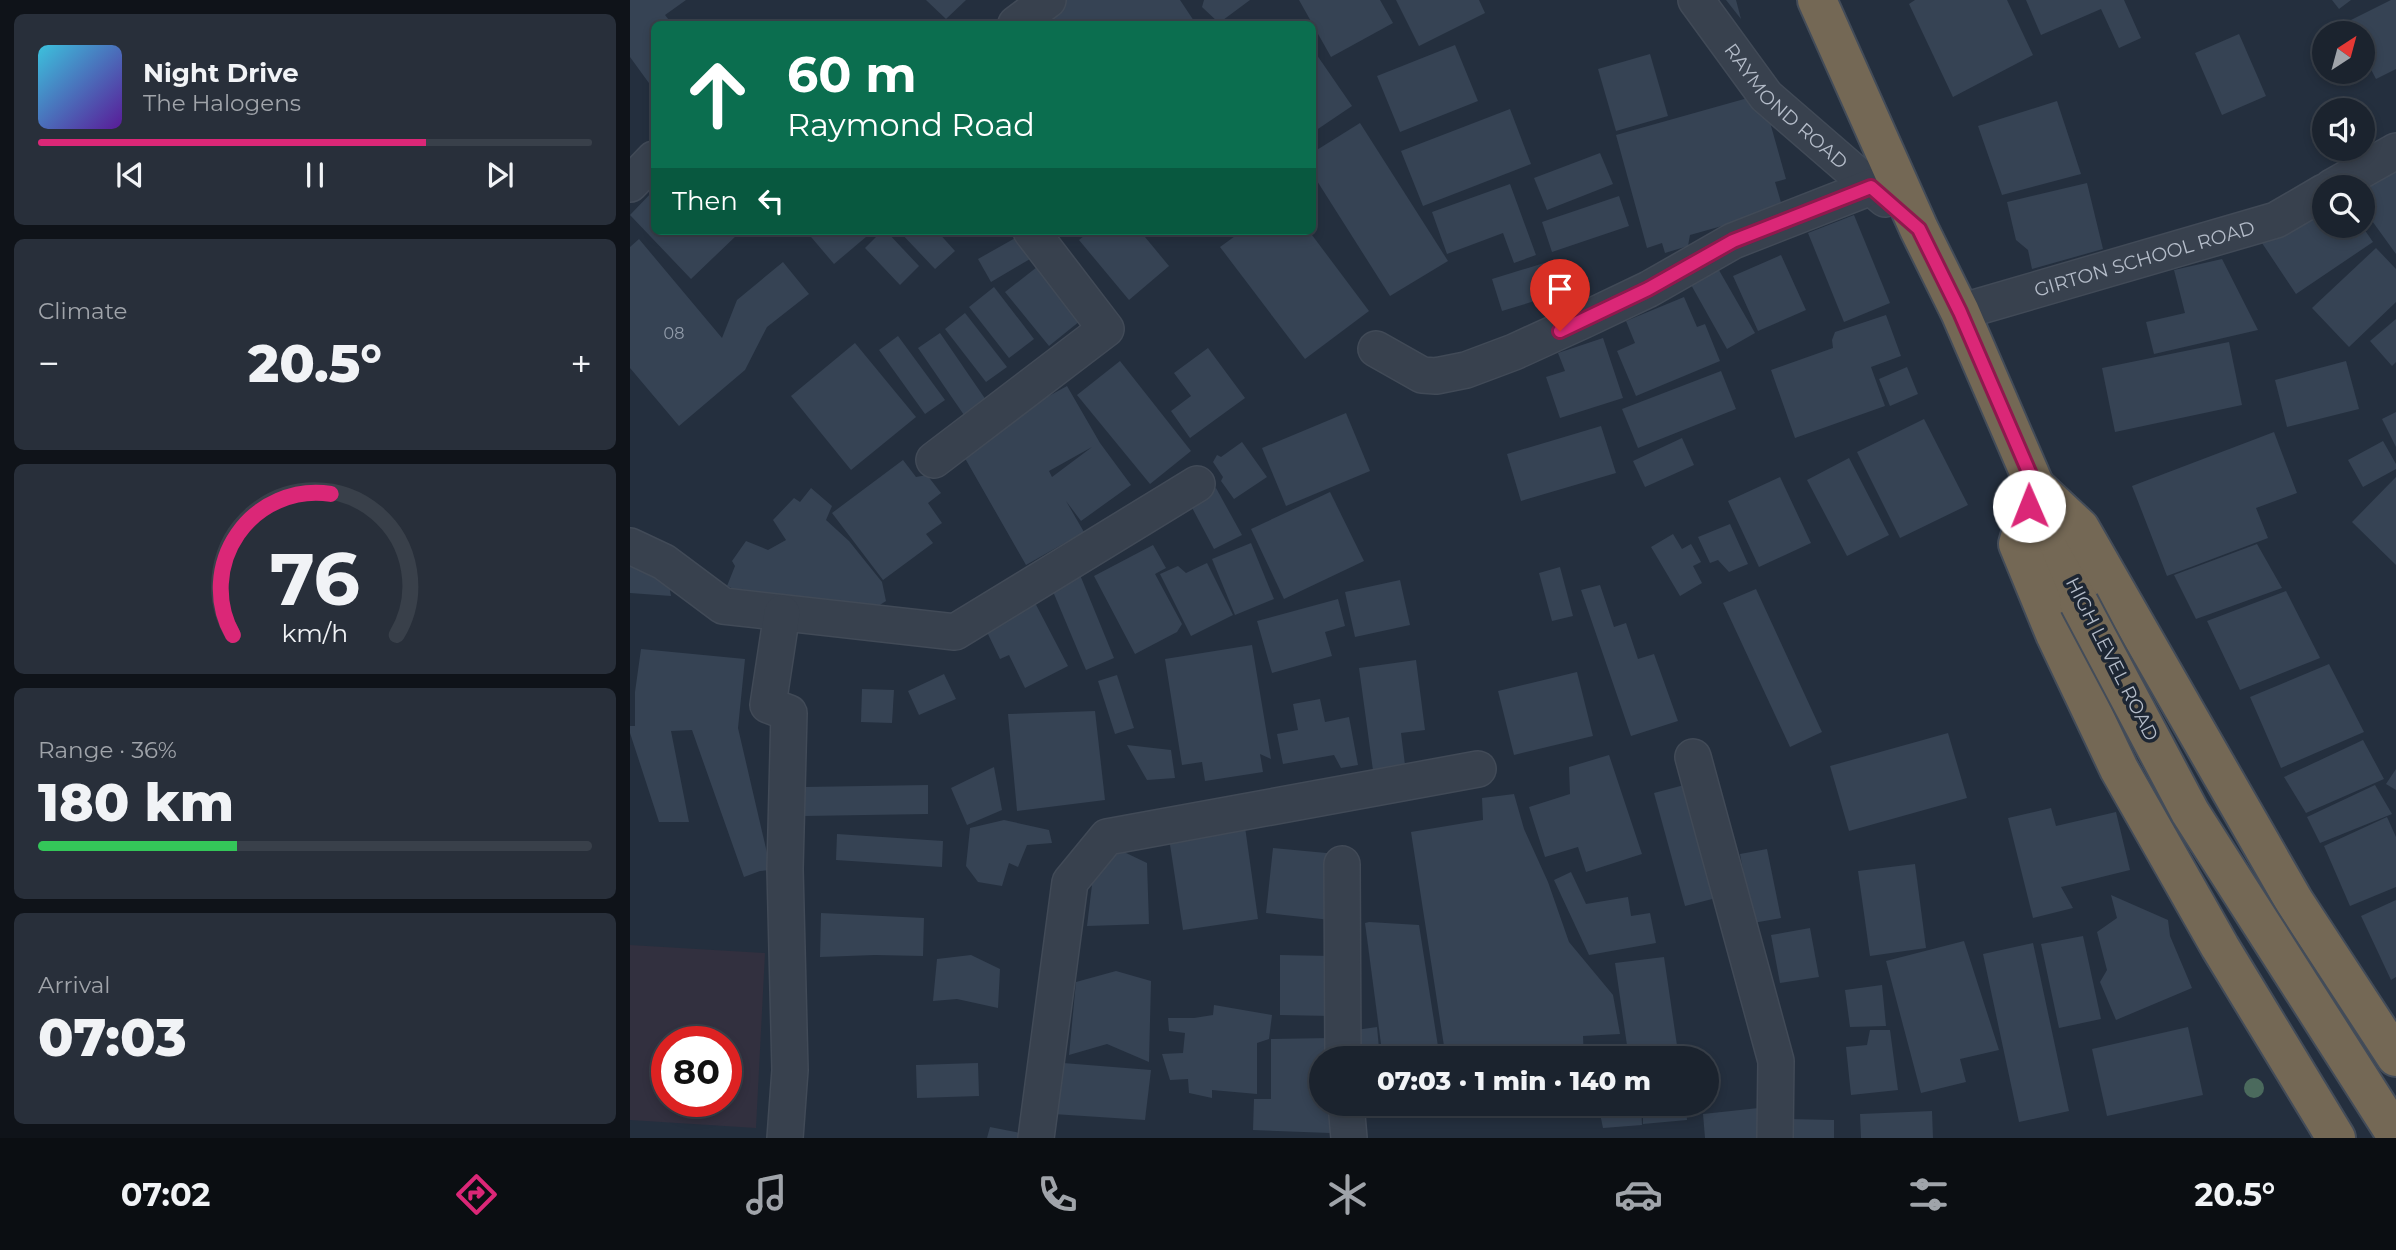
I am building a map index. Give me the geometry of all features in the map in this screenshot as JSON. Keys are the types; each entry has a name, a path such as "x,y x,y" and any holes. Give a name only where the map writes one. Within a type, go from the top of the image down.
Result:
{"highway":[{"name":"HIGH LEVEL ROAD","path":"1817,0 1919,229 1960,312 2035,486 2079,603 2190,812 2396,1135"},
{"path":"2336,1138 2220,947 2119,769 2055,634 2018,544 2035,486 2081,528 2294,901 2396,1057"},
{"path":"2220,947 2294,901"}],"street":[{"path":"1020,21 1048,0"},
{"name":"RAYMOND ROAD","path":"1696,0 1766,96 1919,229"},
{"path":"2353,175 2396,151"},
{"path":"630,184 651,162"},
{"path":"1376,349 1422,375 1436,376 1466,370 1514,352 1627,300 1733,241 1871,187"},
{"name":"GIRTON SCHOOL ROAD","path":"1960,312 2276,220 2312,199"},
{"path":"934,460 1106,329 1034,235"},
{"path":"630,545 663,562 723,606 955,632 1196,484"},
{"path":"782,613 768,705 789,713 785,869 790,1070 785,1138"},
{"path":"1693,757 1776,1061 1775,1138"},
{"path":"1036,1138 1070,882 1107,837 1478,769"},
{"path":"1342,864 1343,1046"},
{"path":"1347,1116 1349,1138"}],"shaded area":[{"path":"630,945 765,953 756,1128 630,1120"}],"building":[{"path":"630,0 686,0 665,15 670,21 651,21 651,86 630,57"},
{"path":"926,0 966,0 946,19"},
{"path":"1017,0 1180,0 1194,21 1031,21"},
{"path":"1204,0 1250,0 1222,21 1217,21 1202,7"},
{"path":"1299,0 1380,0 1393,23 1331,57 1316,30 1316,21 1311,21"},
{"path":"1396,0 1479,0 1485,13 1419,46"},
{"path":"1726,0 1736,0 1741,19"},
{"path":"1915,0 2007,0 2033,55 1953,97 1909,4"},
{"path":"2026,0 2124,0 2141,38 2119,48 2101,9 2041,35"},
{"path":"2332,0 2351,0 2339,9"},
{"path":"2396,0 2396,69 2376,79 2375,21 2349,21"},
{"path":"2239,34 2266,96 2222,115 2195,53"},
{"path":"1455,45 1478,101 1400,132 1377,76"},
{"path":"1316,54 1352,106 1316,130"},
{"path":"1650,54 1668,116 1616,131 1598,69"},
{"path":"1762,94 1786,179 1775,182 1785,216 1730,231 1722,226 1690,235 1688,246 1665,253 1662,243 1647,248 1616,135"},
{"path":"2057,101 2081,174 2002,195 1978,126"},
{"path":"1510,109 1531,164 1423,206 1401,151"},
{"path":"1360,123 1448,261 1390,296 1316,179 1316,150"},
{"path":"1600,153 1613,184 1547,210 1534,178"},
{"path":"2396,158 2396,254 2375,225 2375,176"},
{"path":"2087,183 2103,249 2032,269 2028,250 2016,240 2007,202"},
{"path":"1510,184 1536,255 1514,263 1503,233 1447,254 1432,212"},
{"path":"651,193 651,235 737,235 691,279 630,215"},
{"path":"1619,196 1629,226 1552,252 1542,222"},
{"path":"2312,209 2312,238 2370,238 2373,242 2296,294 2262,243"},
{"path":"1854,215 1890,303 1844,322 1808,233"},
{"path":"809,235 868,235 834,264"},
{"path":"878,235 890,235 919,266 900,285 865,248"},
{"path":"903,235 941,235 955,251 935,269"},
{"path":"1085,235 1143,235 1169,266 1129,300 1079,240"},
{"path":"1236,235 1312,235 1369,311 1305,359 1220,247"},
{"path":"1017,237 1030,259 991,282 978,259"},
{"path":"639,239 722,338 737,300 783,262 809,294 767,327 745,370 679,426 630,368 630,247"},
{"path":"2376,248 2396,269 2396,302 2349,347 2312,308"},
{"path":"1781,255 1806,310 1758,331 1733,276"},
{"path":"1712,258 1755,333 1727,349 1685,274"},
{"path":"2222,259 2258,330 2154,354 2146,322 2185,313 2174,270"},
{"path":"1554,260 1564,292 1502,311 1492,279"},
{"path":"1037,267 1080,321 1049,346 1005,292"},
{"path":"994,287 1034,339 1009,358 969,307"},
{"path":"1684,297 1697,327 1705,324 1720,361 1636,396 1617,351 1635,343 1626,321"},
{"path":"965,313 1007,367 986,382 945,329"},
{"path":"1886,315 1901,356 1871,367 1885,406 1795,438 1771,370 1833,348 1835,332"},
{"path":"2396,319 2396,362 2392,366 2370,341"},
{"path":"940,333 986,400 964,415 918,348"},
{"path":"898,336 945,400 925,414 879,350"},
{"path":"1603,338 1623,398 1560,418 1546,377 1565,371 1558,353"},
{"path":"2229,342 2242,405 2115,432 2102,368"},
{"path":"855,343 916,417 851,470 791,396"},
{"path":"1208,348 1245,398 1190,438 1171,411 1191,396 1174,373"},
{"path":"1120,361 1191,451 1150,484 1077,395"},
{"path":"2346,361 2359,409 2287,427 2275,380"},
{"path":"1907,367 1918,394 1890,406 1879,379"},
{"path":"1721,371 1736,409 1638,448 1622,409"},
{"path":"1067,386 1100,443 1131,485 1081,521 1066,501 1084,532 1026,565 958,446","holes":["1092,447 1052,477 1049,471"]},
{"path":"2396,412 2396,447 2382,419"},
{"path":"1346,413 1370,471 1286,506 1262,448"},
{"path":"1924,419 1968,505 1900,538 1857,452"},
{"path":"1601,426 1616,473 1521,501 1507,454"},
{"path":"2274,432 2297,493 2256,508 2268,538 2167,576 2132,486"},
{"path":"1682,438 1694,465 1645,487 1633,461"},
{"path":"2383,441 2396,464 2396,469 2363,487 2348,460"},
{"path":"1242,442 1267,477 1234,499 1221,481 1223,477 1213,462 1217,455 1221,457"},
{"path":"1849,458 1889,535 1847,556 1807,480"},
{"path":"903,460 916,477 927,475 941,493 928,503 942,523 926,534 933,543 883,580 832,513"},
{"path":"1780,477 1811,543 1759,567 1728,501"},
{"path":"2396,477 2396,565 2352,522"},
{"path":"811,488 832,506 826,520 849,541 882,582 886,601 861,617 764,602 727,586 735,566 732,561 746,541 768,550 786,540 773,520 794,498 800,502"},
{"path":"1216,488 1242,535 1214,549 1189,502"},
{"path":"1330,492 1364,561 1284,599 1251,529"},
{"path":"1730,524 1748,564 1729,572 1718,560 1710,563 1698,537"},
{"path":"1673,534 1682,549 1691,544 1701,562 1693,566 1702,583 1680,596 1651,547"},
{"path":"1251,543 1274,599 1235,615 1212,559"},
{"path":"2257,544 2282,588 2196,619 2174,575"},
{"path":"1153,545 1166,568 1155,574 1182,624 1177,632 1135,654 1094,576"},
{"path":"630,556 667,574 671,596 630,593"},
{"path":"1207,563 1233,615 1191,636 1160,574 1178,566 1186,573"},
{"path":"1560,567 1573,616 1552,621 1539,573"},
{"path":"1078,570 1114,658 1086,670 1049,582"},
{"path":"1400,580 1410,625 1355,637 1345,592"},
{"path":"1600,585 1614,627 1626,623 1638,659 1654,654 1678,721 1631,736 1581,590"},
{"path":"1756,589 1822,732 1790,747 1723,603"},
{"path":"2286,591 2320,658 2240,690 2207,621"},
{"path":"1032,597 1068,666 1025,688 1009,655 1000,659 986,630"},
{"path":"1338,599 1345,626 1325,632 1332,656 1272,673 1257,621"},
{"path":"1252,645 1271,759 1260,754 1263,772 1205,781 1202,762 1182,765 1165,659"},
{"path":"641,649 745,659 738,728 771,870 744,877 692,730 671,731 689,822 659,822 630,733 630,726 635,726 635,692"},
{"path":"1416,660 1425,730 1401,733 1407,781 1375,785 1359,668"},
{"path":"2329,664 2364,732 2281,768 2250,697"},
{"path":"1577,672 1593,736 1514,755 1498,691"},
{"path":"944,674 956,699 919,715 908,691"},
{"path":"1117,675 1134,728 1115,734 1098,681"},
{"path":"862,689 894,690 892,723 861,722"},
{"path":"1320,699 1325,722 1349,717 1358,765 1341,768 1334,755 1283,764 1277,734 1298,730 1293,704"},
{"path":"1095,711 1105,800 1017,811 1008,714"},
{"path":"1948,733 1967,798 1849,831 1830,766"},
{"path":"2363,740 2384,779 2306,813 2284,777"},
{"path":"1127,745 1171,750 1175,778 1147,780"},
{"path":"1609,755 1642,854 1586,872 1578,847 1545,857 1529,807 1570,794 1569,767"},
{"path":"994,767 1002,810 967,825 951,788"},
{"path":"2396,769 2396,790 2386,784"},
{"path":"1688,784 1720,897 1685,906 1654,793"},
{"path":"928,785 928,814 804,816 804,787"},
{"path":"2375,785 2392,814 2320,843 2307,817"},
{"path":"1514,794 1524,829 1548,882 1569,942 1613,995 1620,1034 1583,1036 1583,1046 1444,1046 1411,832 1483,820 1482,798"},
{"path":"2051,808 2056,826 2116,812 2130,870 2061,887 2073,908 2033,918 2008,818"},
{"path":"2387,817 2396,837 2396,887 2350,906 2324,846"},
{"path":"1004,820 1049,830 1052,843 1027,845 1018,867 1009,863 1002,886 978,882 966,866 970,828"},
{"path":"1245,827 1258,919 1183,930 1169,838"},
{"path":"837,834 943,841 942,867 836,860"},
{"path":"1273,848 1337,854 1331,920 1266,913"},
{"path":"1767,849 1781,918 1753,923 1740,854"},
{"path":"1124,852 1147,863 1149,924 1087,926 1095,860"},
{"path":"1915,864 1926,948 1870,956 1858,871"},
{"path":"1571,872 1586,904 1628,897 1631,916 1650,913 1656,943 1589,955 1554,880"},
{"path":"2111,895 2168,920 2170,936 2192,988 2116,1020 2100,982 2107,970 2097,932 2117,918"},
{"path":"2396,900 2396,977 2391,980 2361,916"},
{"path":"821,913 924,918 923,956 820,957"},
{"path":"1365,923 1419,925 1438,1046 1381,1046"},
{"path":"1810,928 1819,977 1780,983 1771,935"},
{"path":"2083,936 2101,1019 2059,1028 2041,944"},
{"path":"1964,941 1999,1050 1960,1059 1966,1082 1921,1093 1886,961"},
{"path":"2033,943 2069,1111 2019,1122 1983,954"},
{"path":"971,955 1000,969 998,1008 957,999 933,1001 937,959"},
{"path":"1280,955 1331,956 1330,1016 1280,1015"},
{"path":"1664,957 1677,1046 1627,1046 1615,963"},
{"path":"1116,971 1151,981 1149,1062 1107,1044 1069,1055 1076,982"},
{"path":"1882,985 1886,1026 1850,1027 1845,990"},
{"path":"1214,1005 1272,1015 1269,1039 1257,1043 1257,1094 1212,1090 1212,1098 1189,1093 1188,1079 1170,1080 1162,1054 1183,1053 1185,1033 1169,1031 1168,1018 1213,1015"},
{"path":"1377,1027 1379,1046 1349,1046 1349,1031"},
{"path":"2188,1027 2203,1095 2107,1116 2092,1049"},
{"path":"1870,1030 1890,1030 1898,1090 1851,1095 1846,1047 1867,1045"},
{"path":"1331,1038 1332,1046 1309,1046 1309,1116 1338,1116 1339,1124 1330,1124 1330,1133 1253,1130 1254,1099 1271,1099 1271,1039"},
{"path":"978,1063 979,1096 917,1098 916,1065"},
{"path":"1063,1063 1151,1070 1145,1120 1053,1114"},
{"path":"1768,1107 1771,1138 1705,1138 1703,1116 1719,1116 1719,1112"},
{"path":"1932,1111 1933,1138 1861,1138 1860,1114"},
{"path":"1455,1116 1502,1116 1455,1118"},
{"path":"1600,1116 1642,1116 1642,1125 1603,1128"},
{"path":"1643,1116 1687,1116 1687,1120 1643,1124"},
{"path":"1788,1119 1834,1120 1834,1138 1787,1138"},
{"path":"990,1127 1020,1133 1019,1138 987,1138"}],"route":[{"path":"1560,331 1648,289 1733,241 1871,187 1919,229 1960,312 2035,486 2029,506"}]}
